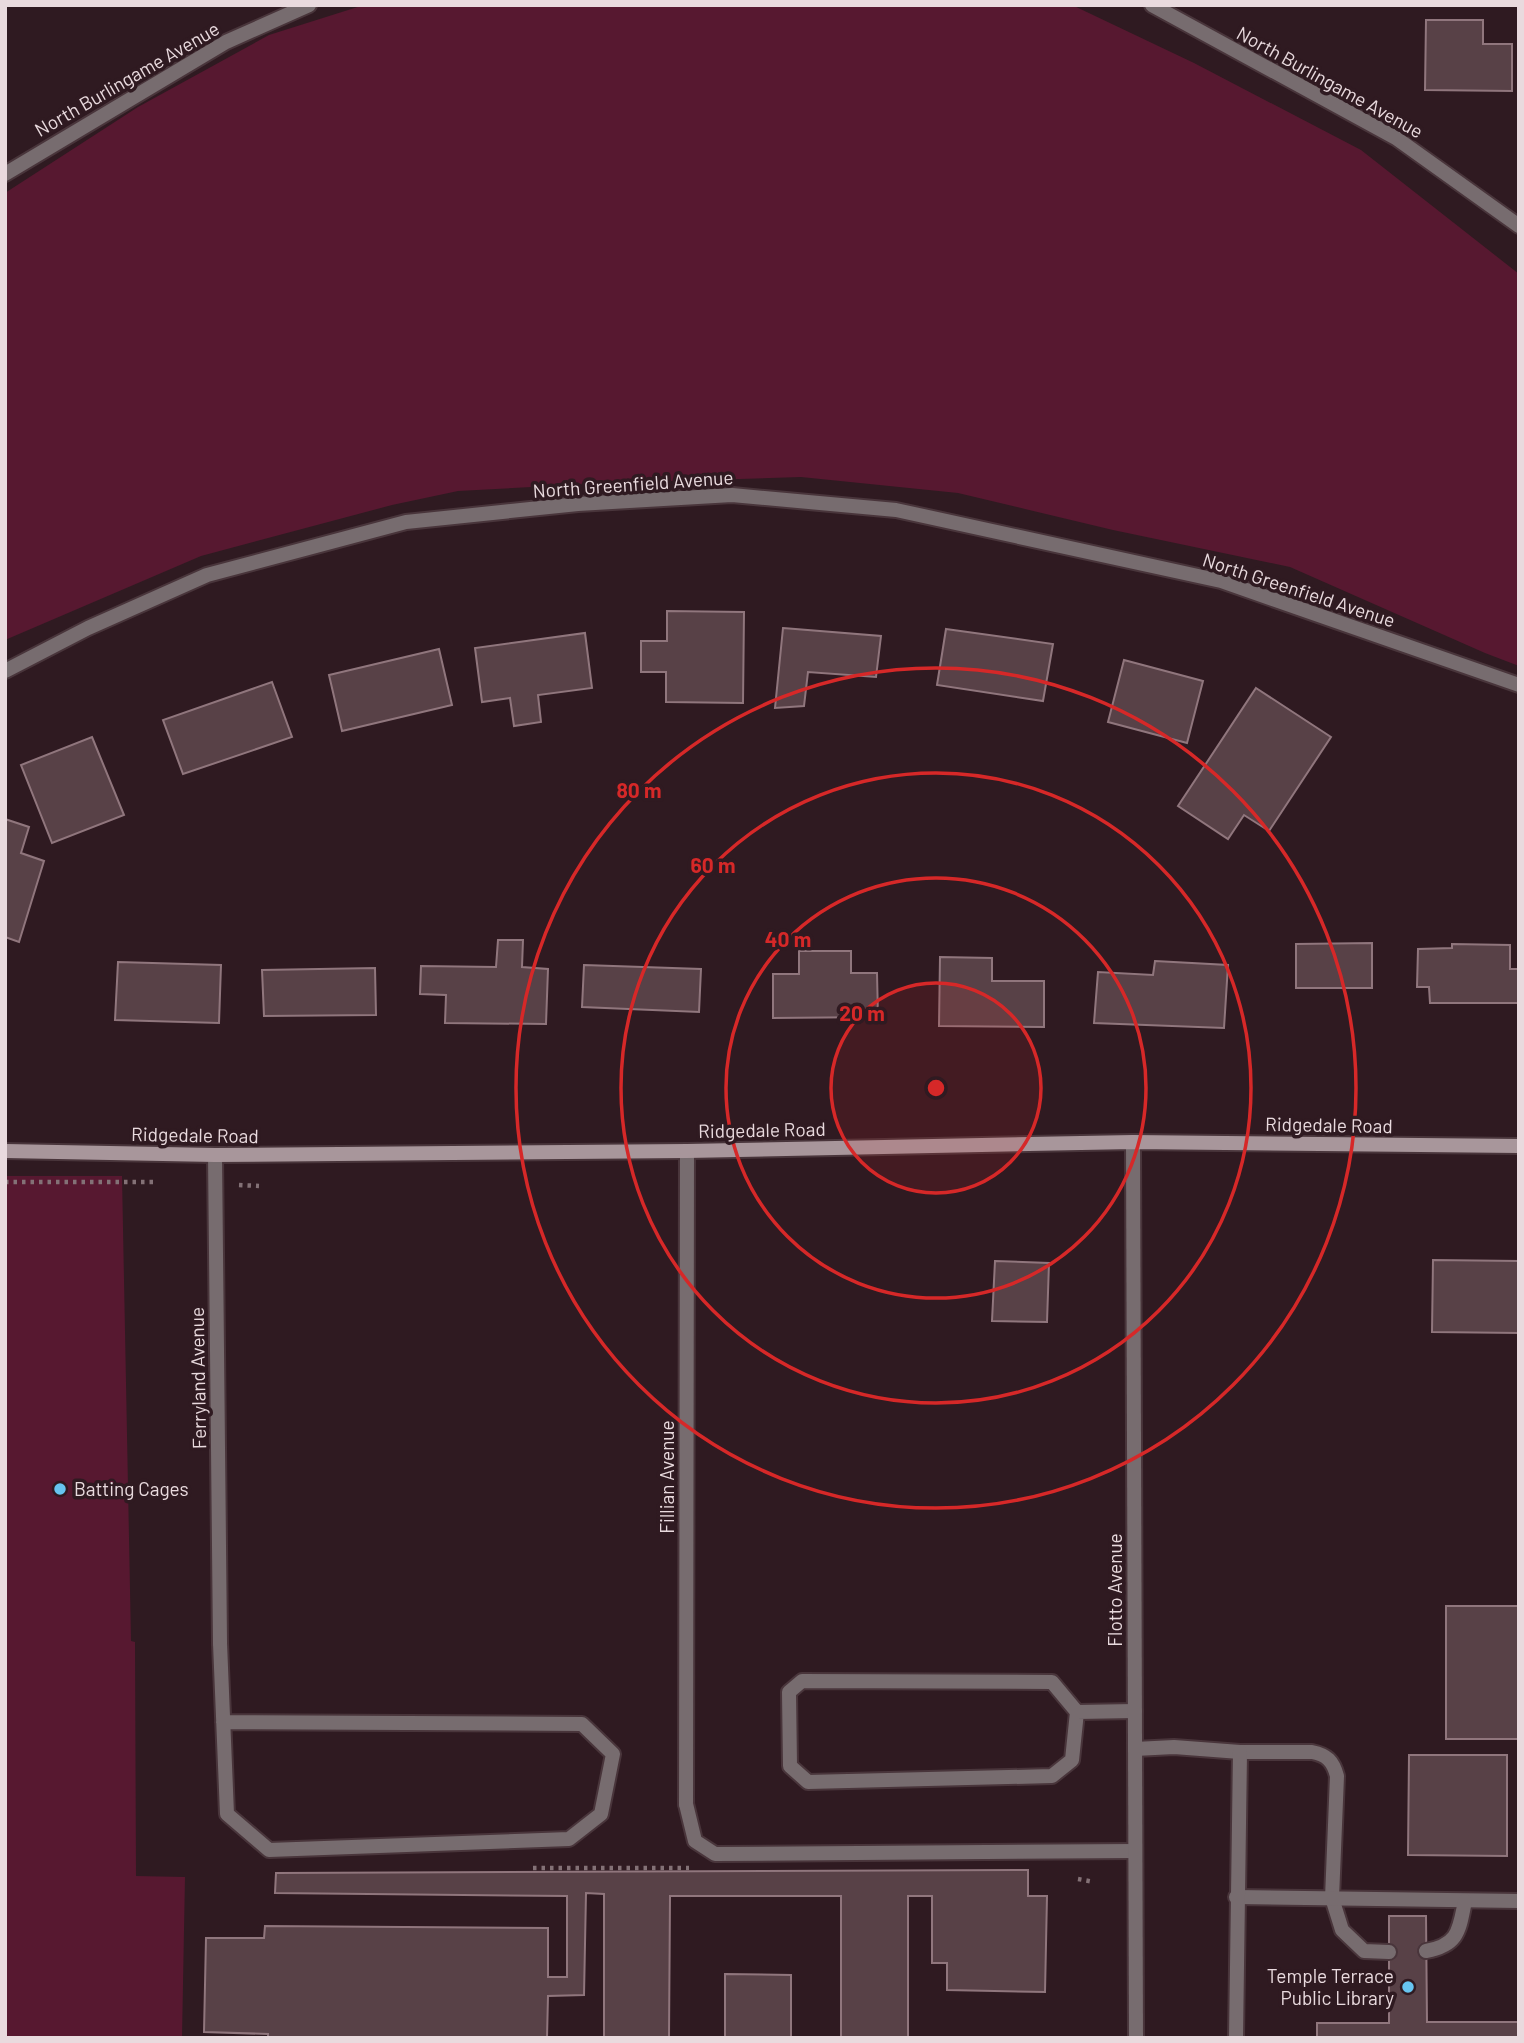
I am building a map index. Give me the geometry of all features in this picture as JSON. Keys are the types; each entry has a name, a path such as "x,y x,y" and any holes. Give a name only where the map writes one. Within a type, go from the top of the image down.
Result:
{"street":[{"name":"North Burlingame Avenue","path":"5,174 226,42 309,5"},
{"name":"North Burlingame Avenue","path":"1152,5 1396,138 1519,226"},
{"name":"North Greenfield Avenue","path":"5,671 88,628 207,575 406,522 578,504 732,495 896,510 1221,581 1519,685"},
{"name":"Ridgedale Road","path":"5,1151 215,1156 687,1151 1133,1142 1519,1146"},
{"name":"Flotto Avenue","path":"1133,1142 1136,2038"},
{"name":"Fillian Avenue","path":"687,1151 686,1804 695,1841 715,1854 1135,1851"},
{"name":"Ferryland Avenue","path":"215,1156 220,1643 223,1722 228,1814 269,1850 569,1839 601,1814 613,1754 583,1724 223,1722"},
{"path":"802,1681 1052,1682 1077,1712 1072,1760 1052,1776 808,1782 790,1766 789,1692 802,1681"},
{"path":"1077,1712 1135,1711"},
{"path":"1135,1749 1174,1747 1323,1754 1333,1763 1337,1776 1332,1898 1342,1930 1364,1951 1388,1952"},
{"path":"1236,2038 1240,1752"},
{"path":"1236,1898 1519,1901"},
{"path":"1426,1951 1443,1948 1454,1938 1460,1926 1465,1901"}],"path":[{"path":"5,1182 166,1182"},
{"path":"215,1183 259,1186"}],"shaded area":[{"path":"364,5 1072,5 1194,63 1361,150 1519,274 1519,666 1290,567 1113,530 958,493 801,477 458,491 392,505 201,556 5,640 5,193 138,107 269,35"},
{"path":"5,1176 122,1176 131,1641 135,1642 136,1876 185,1877 182,2038 5,2038"}],"building":[{"path":"1426,20 1483,20 1483,44 1512,44 1512,91 1425,90"},
{"path":"667,611 744,612 743,703 666,702 666,672 641,672 641,641 667,641"},
{"path":"783,628 881,636 876,677 808,672 804,706 775,708"},
{"path":"946,629 1053,644 1043,701 937,685"},
{"path":"585,633 592,688 538,695 541,722 514,726 510,698 482,702 475,648"},
{"path":"439,649 452,705 342,731 329,675"},
{"path":"1124,660 1203,681 1187,743 1108,722"},
{"path":"272,682 292,737 183,774 163,720"},
{"path":"1256,688 1331,737 1269,831 1244,815 1228,839 1178,806"},
{"path":"92,737 124,815 52,843 21,765"},
{"path":"5,819 29,827 21,853 44,861 19,942 5,937"},
{"path":"498,940 523,940 522,967 548,969 546,1024 445,1023 446,995 420,994 421,966 496,967"},
{"path":"1372,943 1372,988 1296,988 1296,944"},
{"path":"1452,944 1510,945 1510,969 1519,969 1519,1003 1430,1003 1429,987 1417,987 1418,949 1452,948"},
{"path":"799,951 851,951 851,973 877,973 878,1017 773,1018 773,974 799,974"},
{"path":"940,957 992,958 992,981 1044,981 1044,1027 939,1026"},
{"path":"1155,961 1228,965 1224,1028 1094,1023 1098,972 1153,975"},
{"path":"118,962 221,965 219,1023 115,1020"},
{"path":"584,965 701,969 699,1012 582,1007"},
{"path":"375,968 376,1015 264,1016 262,970"},
{"path":"1433,1260 1519,1261 1519,1333 1432,1332"},
{"path":"995,1261 1049,1263 1047,1322 992,1321"},
{"path":"1446,1606 1519,1606 1519,1739 1446,1739"},
{"path":"1409,1755 1507,1755 1507,1856 1408,1855"},
{"path":"1028,1870 1028,1896 1047,1896 1045,1992 947,1990 947,1963 932,1963 932,1896 908,1896 908,2038 841,2038 841,1896 670,1896 669,2038 604,2038 604,1894 586,1893 584,1995 548,1996 547,2038 268,2038 268,2034 204,2032 206,1938 264,1938 265,1926 548,1928 548,1977 567,1977 567,1896 275,1893 276,1873"},
{"name":"Temple Terrace Public Library","path":"1389,1916 1426,1916 1427,2022 1519,2022 1519,2038 1317,2038 1317,2023 1389,2023"},
{"path":"725,1974 791,1975 791,2038 725,2038"}],"place":[{"name":"Batting Cages","path":"60,1489"},
{"name":"Temple Terrace Public Library","path":"1408,1987"}]}
